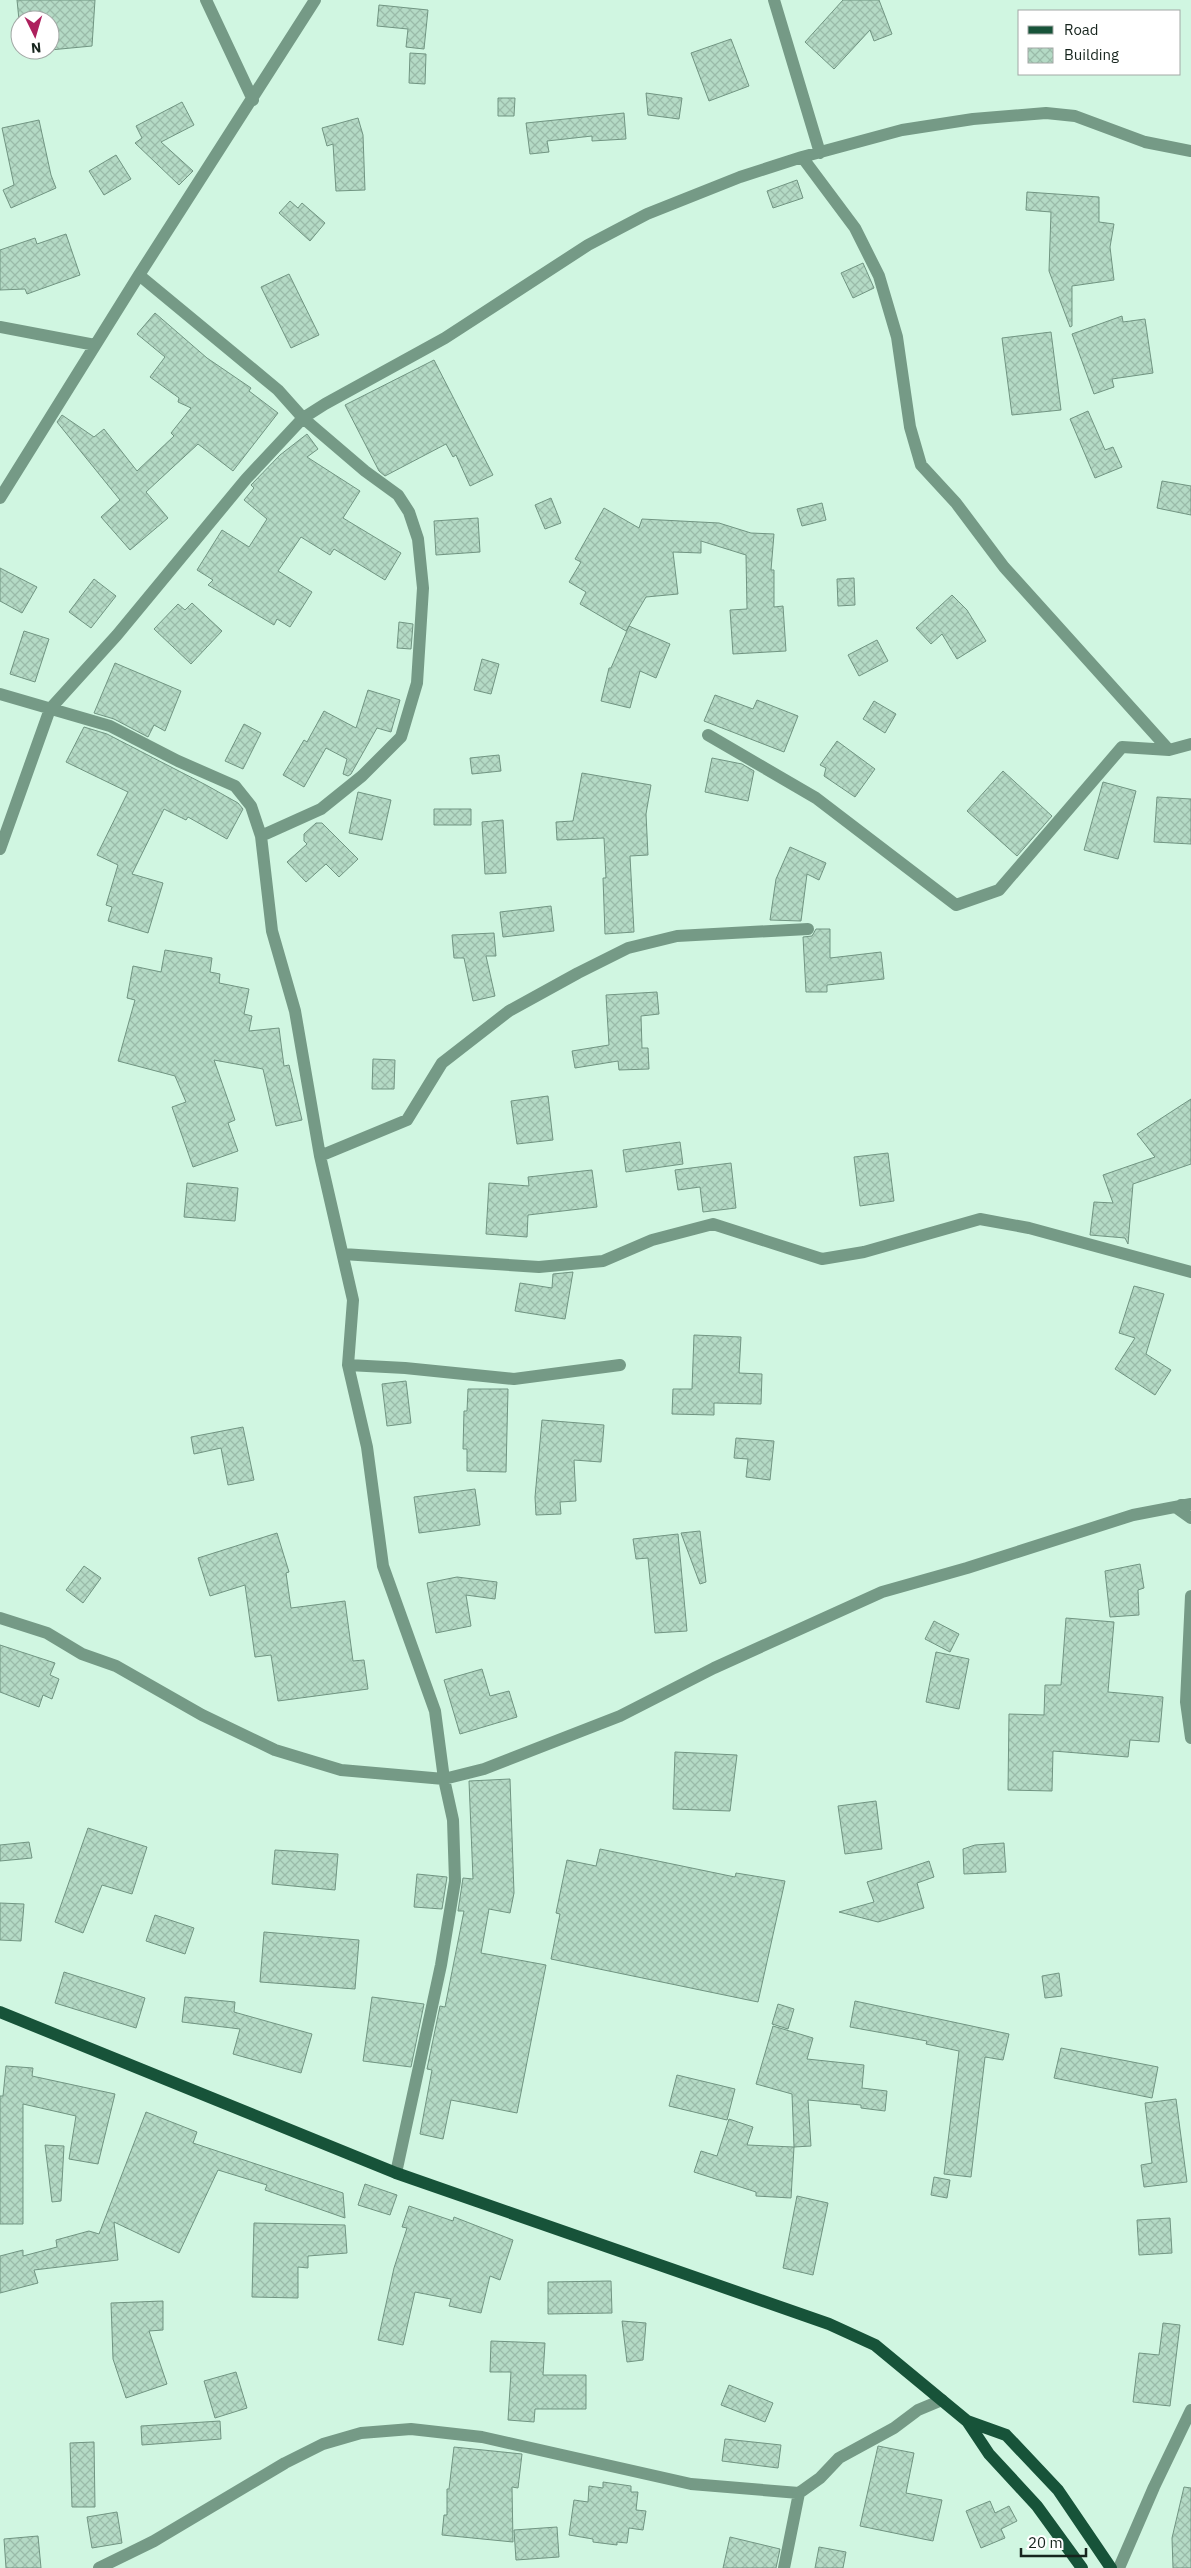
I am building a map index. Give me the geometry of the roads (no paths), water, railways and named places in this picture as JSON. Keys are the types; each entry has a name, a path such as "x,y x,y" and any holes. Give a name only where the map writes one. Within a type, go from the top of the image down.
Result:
{"main road":[{"path":"0,2012 396,2173 829,2324 875,2345 967,2420 1006,2435 1058,2490 1111,2568"},
{"path":"967,2420 989,2454 1037,2506 1082,2568"}],"street":[{"path":"206,0 253,100"},
{"path":"0,498 95,345 315,0"},
{"path":"774,0 820,152"},
{"path":"0,849 50,709 118,635 246,479 303,418 452,334 588,245 647,214 740,178 802,157 902,130 973,119 1046,113 1075,116 1145,142 1191,151"},
{"path":"802,157 855,228 879,276 897,337 910,427 921,465 956,503 1004,567 1169,750"},
{"path":"140,274 278,390 303,418 365,471 398,495 409,512 418,539 423,588 417,683 401,737 362,776 321,809 261,836"},
{"path":"0,327 95,345"},
{"path":"0,694 110,726 178,761 235,786 251,806 261,836 272,931 295,1011 320,1156 353,1300 348,1365 367,1448 383,1566 435,1711 444,1780 453,1820 455,1881 441,1964 396,2173"},
{"path":"708,735 816,798 956,905 999,890 1122,747 1169,750 1191,744"},
{"path":"320,1156 407,1120 442,1063 449,1057 509,1011 578,972 628,948 677,936 808,929"},
{"path":"343,1254 539,1267 603,1261 652,1240 713,1224 822,1259 864,1252 980,1219 1029,1228 1191,1272"},
{"path":"348,1365 405,1368 514,1379 620,1365"},
{"path":"1177,1508 1191,1497"},
{"path":"0,1618 47,1633 82,1654 116,1666 202,1714 275,1750 342,1770 444,1780 484,1769 620,1716 714,1668 882,1592 967,1568 1133,1515 1191,1504"},
{"path":"1177,1508 1191,1518"},
{"path":"1191,1596 1186,1702 1191,1738"},
{"path":"99,2568 154,2541 285,2463 323,2444 361,2433 411,2429 482,2437 691,2484 799,2493 820,2478 839,2458 894,2428 918,2410 942,2400"},
{"path":"1119,2568 1154,2487 1191,2410"},
{"path":"784,2568 799,2493"}]}
